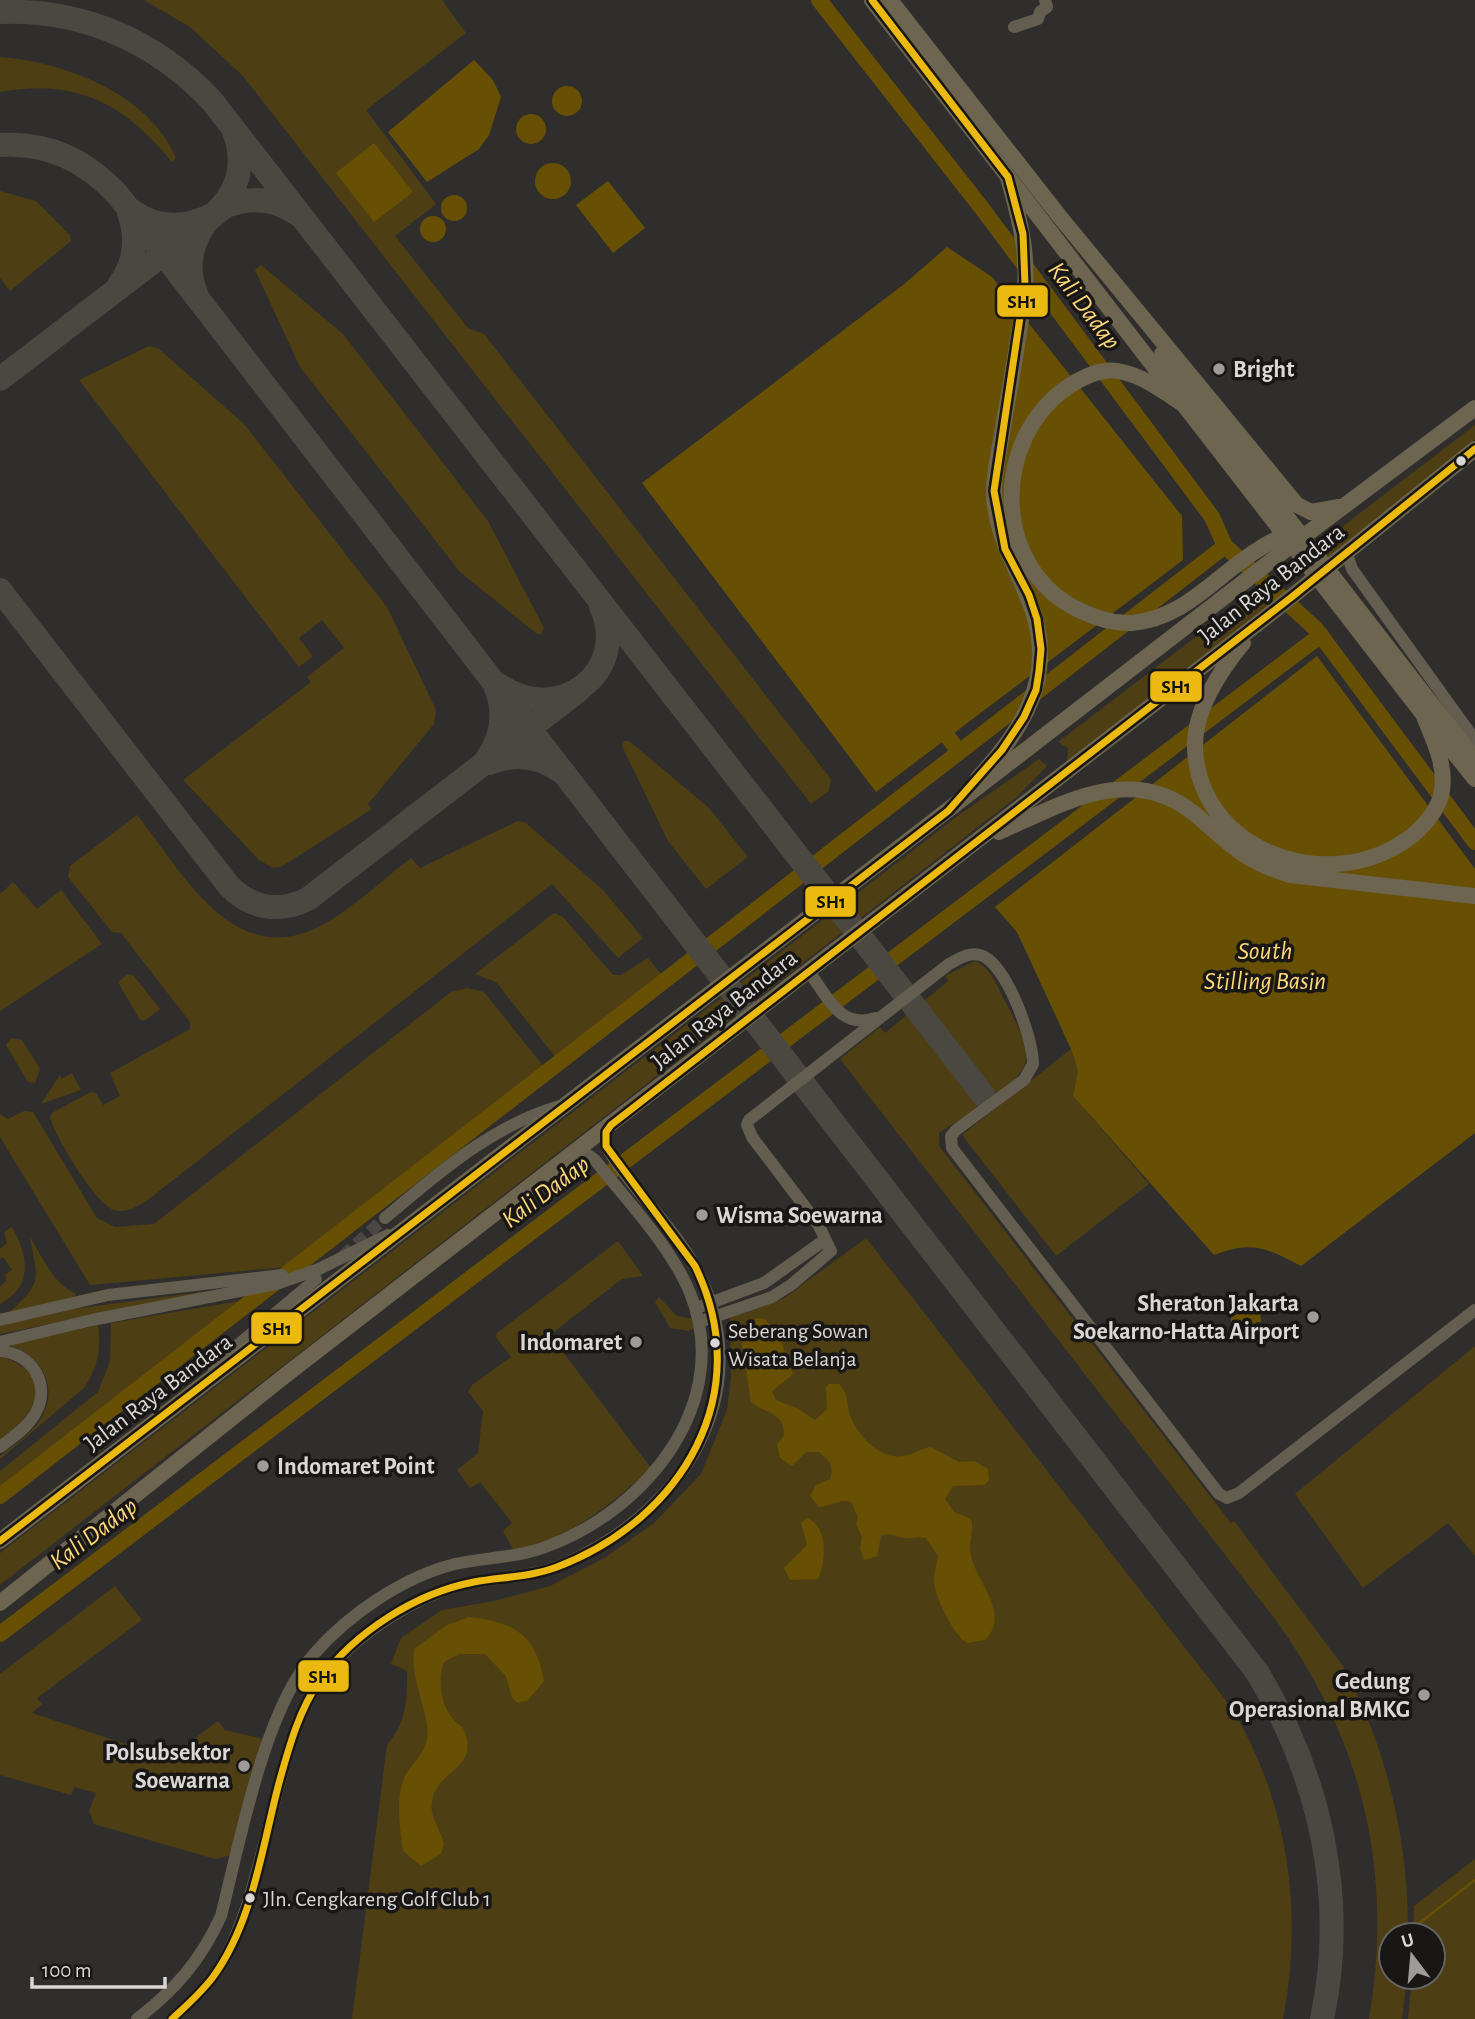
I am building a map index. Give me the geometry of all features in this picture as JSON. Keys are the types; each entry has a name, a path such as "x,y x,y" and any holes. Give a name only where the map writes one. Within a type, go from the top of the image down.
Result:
{"main road":[{"path":"872,0 1008,177 1189,401 1428,710 1475,779"},
{"path":"890,0 1060,217 1297,505 1306,511 1317,512 1346,505"},
{"path":"948,811 989,767 1024,717 1036,690 1041,649 1032,603 1005,549 994,491 1025,284 1023,234 1008,177"},
{"path":"1060,217 1189,401"},
{"path":"1189,401 1146,379 1115,370 1081,378 1062,391 1034,422 1015,461 1010,488 1013,525 1017,540 1033,571 1070,606 1104,620 1131,623 1159,617 1183,607 1259,549 1310,524 1326,520"},
{"name":"Jalan Raya Bandara","path":"0,1541 178,1407 1276,557 1475,408"},
{"name":"Jalan Raya Bandara","path":"0,1603 287,1374 1347,554 1475,449"},
{"path":"1264,618 1219,676 1200,717 1196,736 1197,762 1205,788 1221,816 1240,836 1254,845 1283,859 1309,865 1335,866 1384,854 1411,838 1423,826 1440,796 1442,777 1428,710"},
{"path":"1428,710 1475,759"},
{"path":"974,843 1084,794 1106,789 1136,790 1178,803 1202,820 1228,845 1272,869 1290,874 1475,896"}],"street":[{"path":"1014,27 1038,19 1040,12 1047,7 1045,0"},
{"path":"1347,554 1352,569 1475,740"},
{"path":"699,1322 752,1306 791,1286 829,1256 831,1248 818,1224 752,1138 747,1125 758,1113 886,1013 966,955 978,954 993,965 1023,1018 1033,1057 1032,1070 1024,1080 956,1130 951,1136 952,1147 1219,1494 1227,1498 1239,1493 1475,1310"},
{"path":"809,972 841,1014 858,1022 886,1013"},
{"path":"385,1218 483,1141 538,1112 573,1102"},
{"path":"172,2019 212,1979 242,1921 300,1716 324,1677 342,1656 370,1633 427,1597 462,1585 536,1573 582,1554 634,1520 685,1470 701,1445 715,1400 719,1348 714,1317 699,1274 685,1251 609,1151 605,1138 611,1125"},
{"path":"137,2019 195,1965 220,1916 270,1733 291,1687 313,1654 357,1616 418,1577 456,1564 508,1557 549,1546 589,1526 642,1485 675,1447 686,1423 698,1378 699,1322 695,1308 672,1260 595,1160 587,1154 571,1156"},
{"path":"0,1342 303,1273 349,1254 434,1209"},
{"path":"695,1308 764,1283 818,1244 826,1243"},
{"path":"178,1407 233,1349 316,1279"},
{"path":"0,1320 108,1295 224,1289"},
{"path":"0,1352 16,1354 29,1362 42,1388 40,1402 32,1419 0,1447"},
{"path":"232,1873 253,1878"},
{"path":"195,1965 212,1979"},
{"path":"151,2008 160,2019"}],"shaded area":[{"path":"144,0 442,0 466,33 366,110 436,204 395,236 468,328 484,334 831,779 829,791 811,804 243,76 190,27"},
{"path":"0,57 51,66 102,85 146,116 163,135 176,158 172,162 154,141 117,110 75,92 27,89 0,92"},
{"path":"0,191 36,201 70,235 71,241 10,291 0,278"},
{"path":"261,265 343,334 488,521 544,628 541,634 537,634 460,572 300,367 255,270"},
{"path":"149,346 159,349 244,424 387,607 436,710 434,724 368,804 372,809 281,867 273,868 259,860 183,780 311,682 307,677 344,648 322,620 299,638 313,656 299,667 79,380"},
{"path":"1475,425 1475,440 1327,560 1317,546"},
{"path":"1256,591 1269,607 1067,763 1068,748 1058,742"},
{"path":"624,741 629,741 709,808 748,857 706,889 668,841 622,746"},
{"path":"1039,759 1047,766 1018,796 0,1585 0,1553 959,815"},
{"path":"137,815 209,906 231,923 256,934 282,937 312,930 350,907 411,858 420,868 518,821 526,823 603,890 643,938 618,958 552,884 149,1199 128,1210 114,1210 97,1196 87,1183 67,1153 50,1117 52,1113 91,1092 96,1093 103,1105 120,1096 110,1073 190,1029 190,1022 121,933 112,932 68,877 70,866"},
{"path":"13,882 37,909 61,890 102,944 0,1011 0,894"},
{"path":"554,913 563,917 613,975 621,975 648,958 668,983 560,1063 496,982 475,974"},
{"path":"975,961 986,968 1019,1029 1026,1058 1016,1078 1004,1089 939,1133 939,1146 1231,1523 1234,1521 1343,1666 1358,1697 1383,1763 1392,1796 1404,1865 1408,1921 1377,1921 1377,1991 1405,1991 1402,2019 1369,2019 1376,1965 1377,1912 1373,1860 1364,1809 1350,1760 1330,1712 1305,1665 1275,1619 840,1059 880,1027 885,1033 948,981 945,976"},
{"path":"128,974 133,975 160,1009 144,1021 140,1020 118,982"},
{"path":"467,988 484,992 543,1066 286,1267 90,1285 0,1137 0,1114 8,1119 24,1111 33,1112 97,1218 115,1227 154,1224 451,992"},
{"path":"11,1038 22,1040 40,1069 35,1083 28,1082 6,1045"},
{"path":"1071,1049 1078,1071 1073,1096 1149,1184 1056,1256 962,1135"},
{"path":"72,1073 81,1090 41,1104 60,1075 62,1079"},
{"path":"12,1227 22,1249 25,1270 18,1288 0,1304 0,1287 6,1281 5,1275 12,1270 3,1257 0,1259 0,1249 7,1243 4,1232"},
{"path":"30,1237 54,1276 75,1293 75,1298 7,1314 33,1286 36,1271"},
{"path":"866,1238 1231,1707 1266,1780 1286,1858 1292,1938 1283,2019 352,2019 387,1745 399,1727 406,1701 407,1671 391,1664 401,1638 442,1610 494,1601 550,1586 606,1557 654,1523 701,1474 727,1410 731,1376 730,1317 783,1299"},
{"path":"618,1241 643,1276 622,1279 550,1335 651,1468 588,1519 554,1537 514,1551 503,1531 512,1523 480,1482 470,1488 457,1470 478,1453 483,1411 468,1392 472,1385 511,1357 495,1336 498,1332"},
{"path":"224,1289 0,1334 0,1326 65,1310"},
{"path":"659,1297 677,1316 694,1319 696,1327 689,1331 670,1328 655,1302"},
{"path":"251,1299 0,1494 0,1471 98,1392 110,1361 111,1323"},
{"path":"98,1325 97,1358 93,1373 84,1388 0,1459 0,1456 28,1434 41,1419 49,1395 48,1384 38,1364 30,1356 9,1345"},
{"path":"1475,1346 1475,1556 1448,1523 1363,1588 1295,1494"},
{"path":"0,1356 18,1364 30,1374 36,1395 23,1419 0,1442"},
{"path":"115,1586 142,1620 37,1698 42,1704 32,1713 168,1758 218,1721 225,1730 264,1739 231,1855 215,1859 94,1824 89,1811 96,1793 74,1787 71,1795 0,1775 0,1674"},
{"path":"1475,1859 1475,2019 1408,2019 1411,1991 1447,1991 1447,1921 1413,1921 1414,1906"}],"water":[{"path":"474,60 493,80 501,97 489,135 479,149 427,182 388,132"},
{"path":"567,86 578,90 582,101 578,112 567,116 556,112 552,101 556,90"},
{"path":"531,114 542,118 546,129 542,140 531,144 520,140 516,129 520,118"},
{"path":"374,143 413,192 374,222 336,173"},
{"path":"553,163 566,168 571,181 566,194 553,199 540,194 535,181 540,168"},
{"path":"608,181 645,228 613,253 576,205"},
{"path":"454,195 463,199 467,208 463,217 454,221 445,217 441,208 445,199"},
{"path":"433,216 442,220 446,229 442,238 433,242 424,238 420,229 424,220"},
{"path":"947,247 992,277 1182,516 1183,560 876,792 642,483 903,285"},
{"name":"South Stilling Basin","path":"1317,656 1475,869 1475,1133 1301,1266 1259,1248 1239,1248 1214,1255 1073,1096 1078,1071 1071,1049 1017,932 995,907"},
{"path":"1241,1301 1254,1304 1260,1310 1261,1322 1256,1322 1255,1329 1232,1326 1229,1307"},
{"path":"758,1318 765,1319 780,1338 793,1374 772,1391 776,1400 799,1409 815,1420 827,1409 826,1387 829,1384 839,1384 846,1395 853,1423 864,1438 878,1450 894,1456 903,1456 930,1447 959,1462 974,1461 988,1469 989,1480 985,1485 953,1486 945,1499 954,1512 971,1519 971,1556 994,1609 995,1620 985,1640 967,1643 951,1624 935,1586 938,1556 926,1538 903,1538 890,1534 881,1536 877,1556 864,1560 860,1548 862,1537 856,1524 858,1518 852,1503 844,1501 819,1507 810,1496 816,1485 830,1479 832,1470 828,1460 819,1452 806,1452 792,1466 780,1458 777,1445 784,1435 781,1422 773,1414 751,1402 740,1330 747,1322"},
{"path":"806,1518 819,1528 822,1536 824,1554 821,1572 818,1579 790,1580 784,1568 807,1545 801,1523"},
{"path":"469,1617 499,1623 521,1634 535,1652 544,1681 528,1700 518,1703 512,1698 506,1676 485,1654 459,1654 444,1662 441,1681 443,1699 450,1715 463,1728 467,1753 435,1791 432,1813 444,1844 441,1854 421,1866 403,1851 399,1813 400,1793 405,1776 421,1754 427,1739 426,1719 415,1674 414,1649 447,1625"}],"waterway":[{"name":"Kali Dadap","path":"819,0 984,211 1212,517 1225,546 1316,629 1475,842"},
{"name":"Kali Dadap","path":"0,1496 1225,546"},
{"name":"Kali Dadap","path":"0,1634 1321,635"},
{"name":"Kali Dadap","path":"948,737 959,752"},
{"path":"1422,1921 1475,1880"}],"taxiway":[{"path":"0,12 60,16 116,33 167,61 212,101 984,1096"},
{"path":"218,210 236,183 240,163 234,131"},
{"path":"0,145 34,147 65,156 92,172 118,195 1257,1672 1297,1753 1323,1840 1332,1929 1322,2019"},
{"path":"0,379 226,206 264,200 282,205 299,215"},
{"path":"132,211 152,221 172,225 192,223 212,215 205,223 192,251 191,272 196,293"},
{"path":"119,285 132,260 134,241 129,213"},
{"path":"0,590 229,886 247,900 266,906 287,906 308,899 579,690"},
{"path":"499,685 521,696 544,699 565,696 583,686 597,671 606,652 608,630 601,606"},
{"path":"487,759 501,725 501,707 496,688"},
{"path":"489,763 526,757 560,771"}],"tunnel":[{"path":"343,1256 385,1218"}],"transit line":[{"name":"SH1","path":"0,1541 948,811 1002,750 1024,717 1036,690 1041,649 1037,619 1029,595 1005,549 994,491 1025,284 1023,234 1008,177 872,0"},
{"name":"SH1","path":"172,2019 213,1977 238,1932 255,1883 295,1729 306,1704 334,1662 388,1617 430,1595 474,1582 547,1570 602,1545 640,1518 672,1484 697,1446 712,1404 717,1360 712,1313 695,1266 606,1146 606,1132 611,1125 1293,596 1475,449"}],"place":[{"name":"Bright","path":"1219,369"},
{"name":"Wisma Soewarna","path":"702,1215"},
{"name":"Sheraton Jakarta Soekarno-Hatta Airport","path":"1313,1317"},
{"name":"Indomaret","path":"636,1342"},
{"name":"Seberang Sowan Wisata Belanja","path":"715,1343"},
{"name":"Indomaret Point","path":"263,1466"},
{"name":"Gedung Operasional BMKG","path":"1424,1695"},
{"name":"Polsubsektor Soewarna","path":"244,1766"},
{"name":"Jln. Cengkareng Golf Club 1","path":"250,1898"}]}
